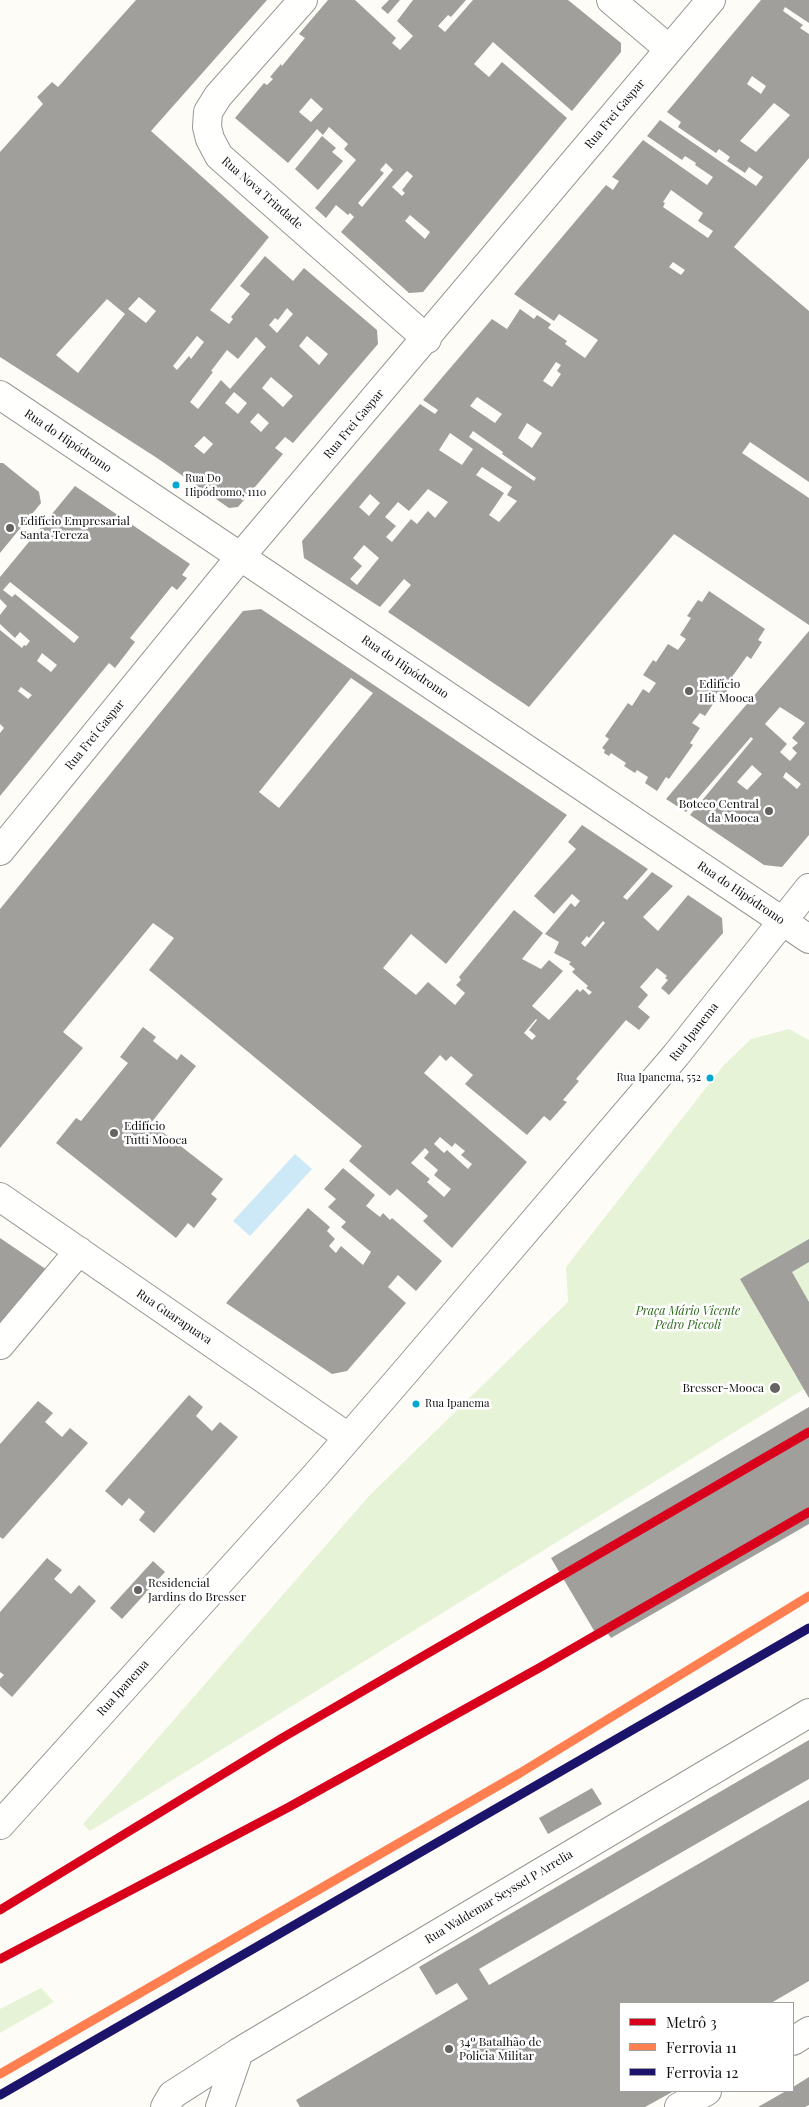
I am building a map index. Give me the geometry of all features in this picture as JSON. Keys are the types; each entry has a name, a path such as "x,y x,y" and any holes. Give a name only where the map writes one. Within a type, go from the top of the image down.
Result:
{"street":[{"name":"Rua Nova Trindade","path":"303,0 218,96 208,112 207,127 210,139 219,156 427,338"},
{"path":"610,0 669,49"},
{"name":"Rua Frei Gaspar","path":"0,851 241,556 711,0"},
{"name":"Rua do Hipódromo","path":"0,395 809,939"},
{"name":"Rua Ipanema","path":"0,1824 316,1475 676,1055 809,888"},
{"name":"Rua Guarapuava","path":"0,1197 348,1437"},
{"path":"0,1345 79,1251"},
{"name":"Rua Waldemar Seyssel P Arrelia","path":"165,2107 172,2095 240,2052 809,1713"},
{"path":"794,2040 809,2031"},
{"path":"220,2107 240,2052"},
{"path":"679,2107 705,2092"}],"green space":[{"name":"Praça Mário Vicente Pedro Piccoli","path":"789,1029 809,1040 809,1386 90,1831 83,1824 369,1496 568,1302 566,1267 723,1066 751,1039"},
{"path":"41,1988 54,2002 0,2033 0,2009"}],"water":[{"path":"295,1154 312,1169 250,1236 233,1221"}],"building":[{"path":"136,0 267,0 151,131 269,237 210,310 229,324 233,319 231,317 250,294 240,286 265,256 293,281 304,268 377,330 378,344 293,443 285,437 275,448 283,454 238,507 229,508 157,458 0,357 0,152 43,104 37,97 52,82 58,87","holes":["139,297 156,311 146,323 128,309","107,299 125,314 78,373 56,355","287,308 293,314 277,333 269,325 275,318 278,320","197,336 204,342 191,359 189,356 177,370 173,366","307,336 328,354 319,365 299,346","256,337 266,347 230,389 221,380 198,409 190,402 227,350 238,359","271,377 293,396 283,407 262,388","234,392 247,403 238,414 225,403","258,413 269,423 261,432 250,422","204,436 213,444 204,454 194,446"]},
{"path":"328,0 355,0 396,38 392,43 400,50 413,36 397,21 413,0 466,0 451,17 448,15 438,26 445,32 473,0 568,0 621,43 621,52 572,111 493,42 474,64 489,77 502,62 567,118 423,292 409,293 341,232 354,217 350,213 348,215 336,205 326,218 315,208 356,160 344,149 348,144 329,127 323,135 317,129 288,163 235,118 264,83 267,85 273,79 270,77 281,64 282,66 305,38 299,34","holes":["311,98 323,109 311,122 299,112","386,163 393,170 362,207 358,203 384,173 380,170","407,171 413,176 402,190 405,193 402,196 392,187","410,215 430,232 425,239 405,221"]},
{"path":"389,0 400,0 388,14 381,8"},
{"path":"761,0 809,0 809,23 785,7 783,11 803,25 800,28 809,34 809,158 734,247 809,311 809,482 750,442 742,453 809,498 809,625 674,534 529,707 388,612 411,585 404,579 380,607 304,558 302,541 420,404 435,414 438,410 423,400 492,319 507,329 520,309 534,319 537,315 551,324 548,328 567,341 565,344 585,358 598,340 559,314 554,321 514,294 606,185 613,190 619,181 612,177 643,140 707,185 713,177 695,165 696,163 685,156 682,160 647,136 660,120 756,186 763,177 749,167 745,173 727,161 730,157 719,149 716,153 678,127 681,122 667,112","holes":["752,76 766,86 761,94 747,84","774,103 790,115 756,152 740,141","671,190 703,213 698,221 713,231 708,238 663,207 665,203 663,202","673,262 685,270 681,275 669,267","556,362 561,365 557,371 561,374 552,387 543,381","477,397 502,414 495,423 470,406","527,423 542,433 532,448 518,438","473,431 536,478 534,481 469,437","450,433 473,449 462,465 439,450","482,467 512,487 507,495 517,501 499,522 489,515 504,493 476,475","428,489 448,502 435,518 428,511 417,524 411,519 392,542 386,537 396,526 385,517 398,502 409,511","370,494 380,503 369,516 359,507","364,545 379,558 357,585 350,579 362,566 353,558"]},
{"path":"322,136 336,148 332,152 343,161 318,190 295,169"},
{"name":"Edifício Empresarial Santa Tereza","path":"0,463 3,463 39,492 41,503 0,553"},
{"path":"75,486 190,564 182,575 187,578 177,590 172,586 130,638 135,642 115,668 109,663 0,796 0,733 4,728 0,724 0,630 22,648 30,641 20,632 15,638 0,624 0,615 7,606 0,599 0,577","holes":["10,582 79,637 74,643 15,594 12,597 3,590","42,653 57,665 51,672 37,661","21,687 32,695 28,699 18,691"]},
{"name":"Edifício Hit Mooca","path":"709,591 765,629 758,640 762,642 751,659 747,656 729,681 733,682 719,703 715,701 705,716 700,713 692,723 700,728 690,743 693,745 669,779 666,777 657,791 645,783 648,777 637,770 635,773 624,766 626,763 611,753 609,756 604,753 605,750 602,748 609,739 605,736 628,703 632,706 643,689 649,693 656,683 643,675 653,660 656,662 668,644 678,650 686,639 680,635 691,618 687,616 698,600 702,602"},
{"path":"261,609 567,815 446,964 411,934 383,968 416,995 428,982 455,1005 465,993 456,985 461,980 459,977 514,910 543,933 522,959 541,969 549,960 563,971 532,1006 549,1020 577,989 580,992 583,989 589,995 592,992 572,972 575,969 569,964 571,962 554,953 559,942 545,934 571,903 575,907 580,901 572,894 554,914 534,896 576,849 568,842 582,825 648,869 623,897 627,900 652,872 673,886 643,917 658,931 688,895 722,918 723,933 669,995 661,988 668,980 665,978 667,976 657,968 640,987 648,995 638,1007 650,1017 639,1030 626,1020 576,1079 579,1081 563,1100 567,1102 550,1121 544,1116 527,1135 465,1084 473,1075 451,1056 446,1061 440,1055 424,1073 527,1162 452,1248 423,1221 428,1216 397,1189 390,1196 349,1161 362,1146 149,970 174,938 153,923 63,1032 83,1048 0,1148 0,909 243,611","holes":["351,678 373,693 279,808 259,792","603,921 605,923 585,947 581,943 587,936 589,938","536,1019 529,1030 536,1036 532,1040 524,1033","440,1137 452,1147 455,1143 465,1151 461,1155 472,1164 468,1169 447,1150 444,1153 434,1144","425,1148 429,1152 424,1158 438,1170 434,1175 451,1189 444,1197 427,1182 430,1179 411,1163"]},
{"path":"809,631 809,835 782,867 764,865 690,815 753,739 751,737 686,812 666,799","holes":["780,707 805,723 792,738 798,743 792,748 797,753 790,761 780,752 787,744 765,724","752,765 762,774 747,790 737,782","786,772 801,784 797,789 783,777"]},
{"name":"Edifício Tutti Mooca","path":"143,1027 156,1037 153,1041 177,1060 181,1054 196,1066 151,1123 223,1179 211,1194 217,1199 194,1228 188,1223 176,1238 56,1143 76,1118 81,1121 128,1063 120,1057"},
{"path":"343,1168 375,1195 366,1206 380,1217 383,1213 390,1220 392,1218 442,1261 416,1291 398,1275 388,1287 406,1303 347,1371 332,1374 226,1303 308,1208 330,1227 327,1231 335,1239 329,1246 336,1253 341,1246 363,1265 371,1252 341,1227 346,1222 328,1207 336,1199 324,1189"},
{"path":"0,1238 53,1274 0,1337"},
{"path":"809,1239 809,1262 792,1272 809,1302 809,1398 740,1279"},
{"path":"189,1395 203,1407 196,1416 212,1431 220,1422 238,1437 154,1533 139,1520 145,1512 129,1498 122,1506 105,1491"},
{"path":"38,1401 53,1413 45,1422 62,1437 70,1428 88,1443 3,1539 0,1537 0,1444"},
{"path":"809,1407 809,1524 611,1638 608,1634 599,1639 551,1558"},
{"path":"47,1558 62,1570 54,1579 71,1594 79,1585 96,1601 12,1697 0,1686 0,1679 4,1675 0,1672 0,1612"},
{"name":"Residencial Jardins do Bresser","path":"153,1561 165,1572 122,1619 110,1608"},
{"path":"809,1740 809,1779 479,1969 489,1985 809,1800 809,1981 773,2002 619,2002 619,2092 672,2092 645,2107 300,2107 296,2100 468,1999 457,1983 436,1995 419,1967"},
{"path":"592,1788 602,1804 548,1834 539,1818"},
{"path":"809,2077 809,2105 805,2107 758,2107 784,2092 794,2092 794,2086"}],"metro line":[{"name":"3","path":"0,1910 282,1738 809,1432"},
{"name":"3","path":"0,1959 289,1807 539,1668 809,1512"}],"rail line":[{"name":"11","path":"0,2074 520,1773 809,1596"},
{"name":"12","path":"0,2095 809,1628"}],"place":[{"name":"Rua Do Hipódromo, 1110","path":"176,485"},
{"name":"Edifício Empresarial Santa Tereza","path":"10,528"},
{"name":"Edifício Hit Mooca","path":"689,691"},
{"name":"Boteco Central da Mooca","path":"769,811"},
{"name":"Rua Ipanema, 552","path":"710,1078"},
{"name":"Edifício Tutti Mooca","path":"114,1133"},
{"name":"Bresser-Mooca","path":"775,1388"},
{"name":"Rua Ipanema","path":"416,1404"},
{"name":"Residencial Jardins do Bresser","path":"138,1590"},
{"name":"34º Batalhão de Policia Militar","path":"449,2049"}]}
